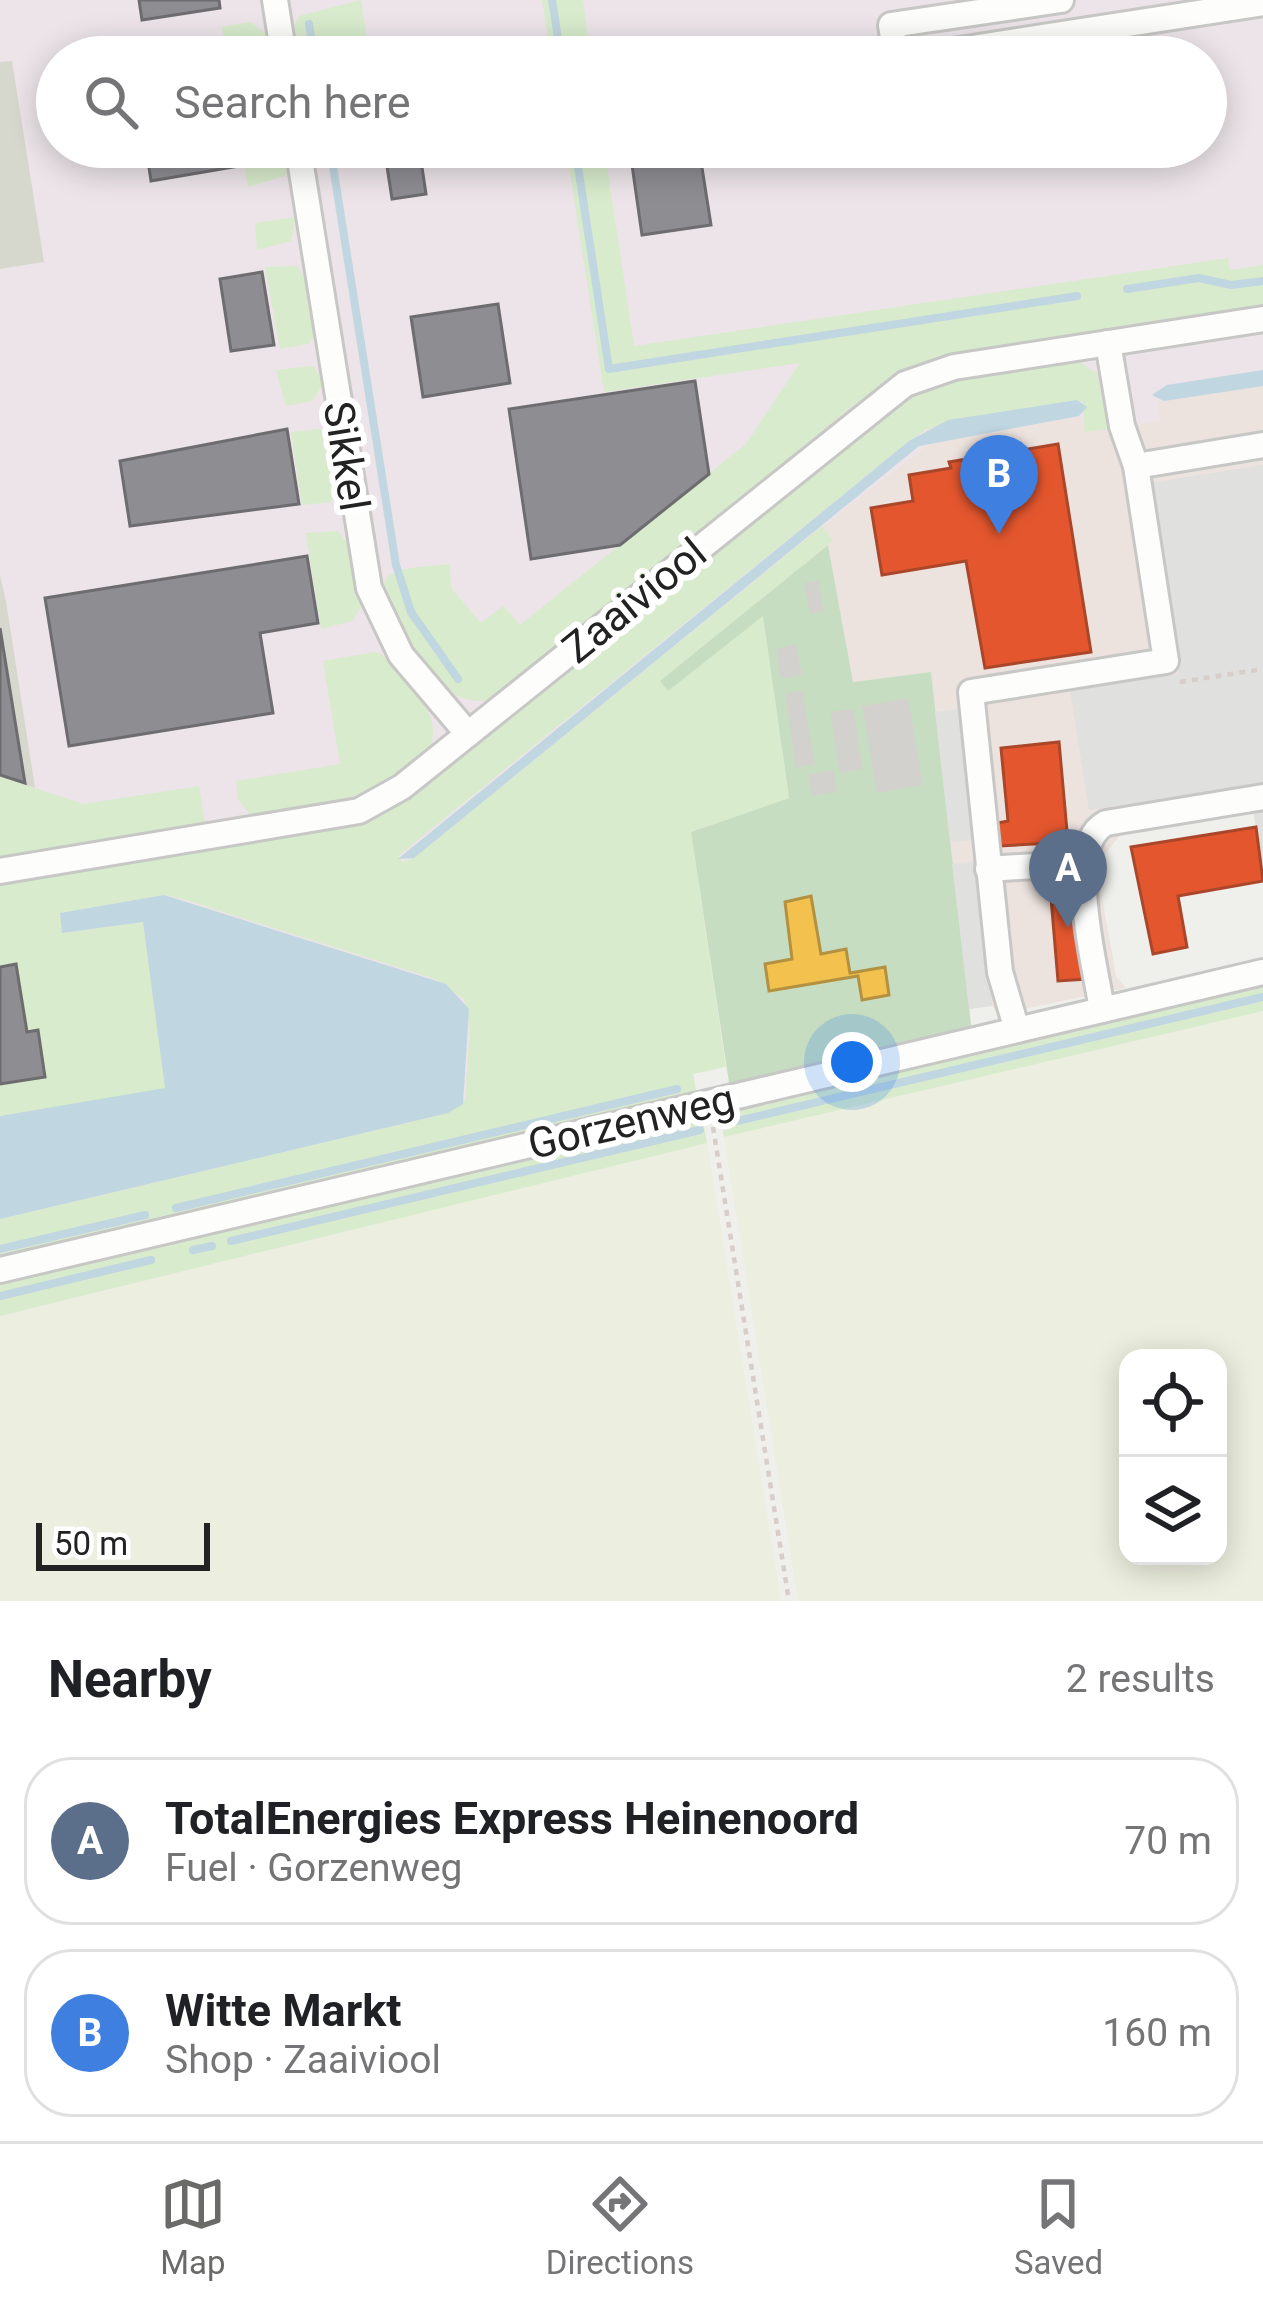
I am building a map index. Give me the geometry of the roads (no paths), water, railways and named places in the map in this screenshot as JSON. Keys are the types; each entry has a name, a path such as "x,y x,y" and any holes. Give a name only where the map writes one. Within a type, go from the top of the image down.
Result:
{"street":[{"path":"893,36 891,25 1061,0"},
{"path":"281,1 283,36"},
{"path":"1050,36 1263,3"},
{"name":"Sikkel","path":"301,168 369,588 400,655 469,734"},
{"name":"Zaaiviool","path":"0,871 359,811 402,787 905,384 954,367 1263,319"},
{"path":"1016,1030 1000,972 970,692 1166,661 1136,466 1122,427 1108,343"},
{"path":"1136,466 1263,445"},
{"path":"1102,1010 1082,863 1101,824 1262,800"},
{"path":"988,869 1082,863"},
{"name":"Gorzenweg","path":"0,1270 1263,972"}],"water":[{"path":"1263,370 1263,386 1164,401 1152,395 1167,385"},
{"path":"1077,400 1087,407 1079,416 919,446 414,858 398,859 909,441 948,420"},
{"path":"164,895 446,984 469,1009 463,1104 448,1113 0,1219 0,1116 165,1088 143,922 62,933 60,913"}],"waterway":[{"path":"552,0 558,36"},
{"path":"309,24 311,36"},
{"path":"333,168 396,565 411,612 458,679"},
{"path":"578,168 609,369 1077,296"},
{"path":"1127,289 1199,278 1231,285 1263,281"},
{"path":"729,1123 1263,997"},
{"path":"176,1208 677,1089"},
{"path":"231,1241 700,1130"},
{"path":"0,1249 145,1215"},
{"path":"193,1250 212,1246"},
{"path":"0,1296 151,1260"}],"place":[{"name":"Witte Markt","path":"999,534"},
{"name":"TotalEnergies Express Heinenoord","path":"1068,928"}]}
